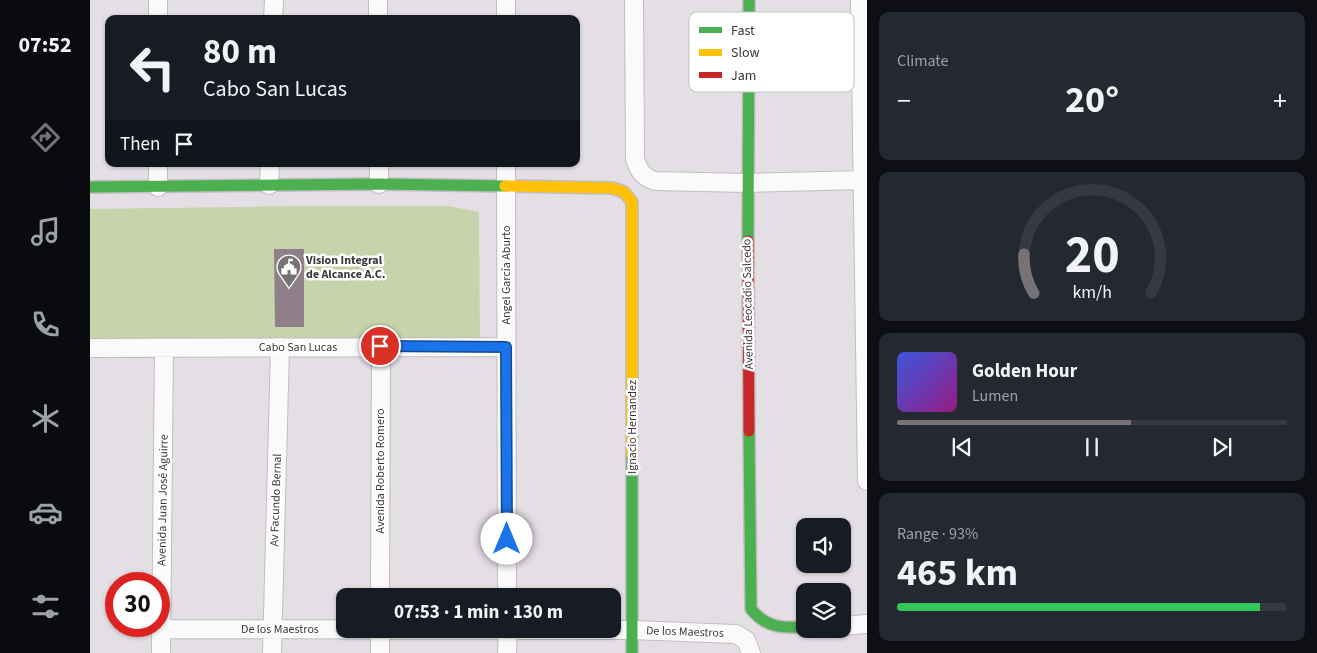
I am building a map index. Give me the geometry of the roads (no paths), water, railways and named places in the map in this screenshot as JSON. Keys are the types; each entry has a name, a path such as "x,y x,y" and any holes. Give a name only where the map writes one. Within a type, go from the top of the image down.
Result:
{"street":[{"path":"158,0 158,15"},
{"path":"273,15 274,0"},
{"path":"378,0 378,15"},
{"path":"506,0 506,15"},
{"path":"634,0 635,159 638,169 645,178 655,181 747,183 862,180"},
{"path":"860,0 867,481"},
{"name":"Avenida Leocadio Salcedo","path":"748,92 747,183 751,609 759,620 766,625 776,628 796,627"},
{"path":"158,167 158,186"},
{"path":"269,185 270,167"},
{"path":"378,167 379,184"},
{"name":"Angel García Aburto","path":"506,167 507,588"},
{"path":"90,188 379,184 506,186"},
{"name":"Ignacio Hernandez","path":"506,186 612,188 624,192 632,202 632,653"},
{"name":"Avenida Roberto Romero","path":"380,346 380,588"},
{"name":"Av Facundo Bernal","path":"272,653 280,347"},
{"name":"Cabo San Lucas","path":"90,348 506,347"},
{"name":"Avenida Juan José Aguirre","path":"162,572 164,348"},
{"path":"851,625 867,624"},
{"name":"De los Maestros","path":"170,629 336,629"},
{"name":"De los Maestros","path":"621,630 736,634 746,640 751,651"},
{"name":"Avenida Juan José Aguirre","path":"161,637 161,653"},
{"path":"380,638 380,653"},
{"path":"507,653 508,638"}],"place":[{"name":"Vision Integral de Alcance A.C.","path":"289,288"}]}
